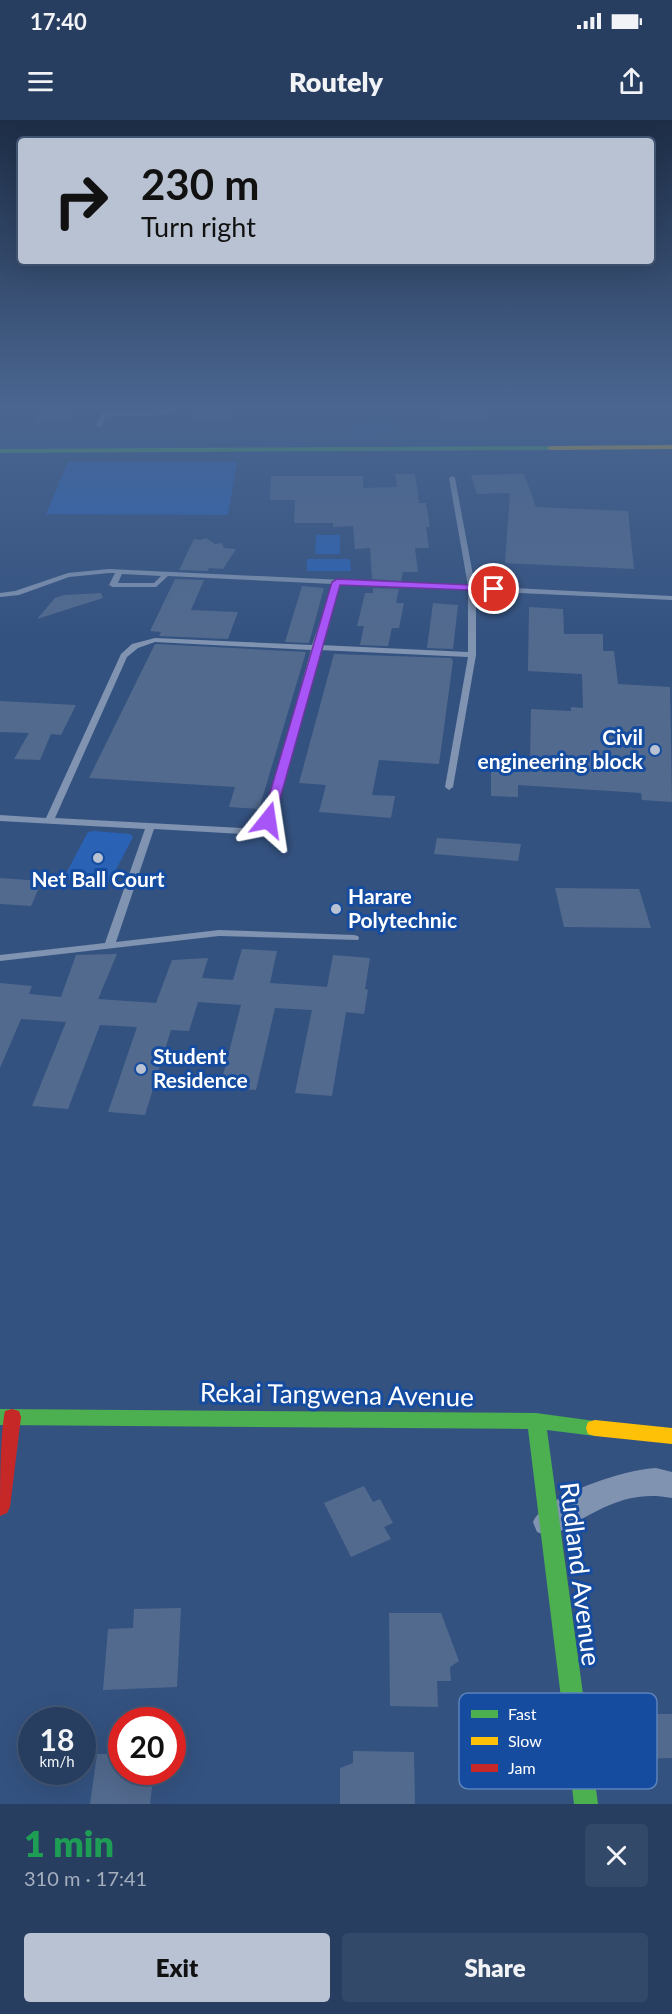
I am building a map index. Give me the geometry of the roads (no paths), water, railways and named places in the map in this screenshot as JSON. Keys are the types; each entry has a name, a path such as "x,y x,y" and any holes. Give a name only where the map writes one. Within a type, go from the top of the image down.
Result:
{"main road":[{"name":"Rekai Tangwena Avenue","path":"6,1417 536,1421 672,1436"},
{"path":"0,1507 6,1417"},
{"name":"Rudland Avenue","path":"536,1421 571,1693"},
{"name":"Rudland Avenue","path":"584,1789 586,1804"}],"street":[{"path":"549,1522 617,1487 660,1481 672,1485"}],"lane":[{"path":"449,787 472,655 472,588 453,484"},
{"path":"0,595 16,593 68,575 109,571 672,598"},
{"path":"119,572 113,585 156,585 166,574"},
{"path":"0,818 150,828 242,831 256,828 268,820 316,646 337,582"},
{"path":"49,821 124,656 135,645 155,640 472,655"},
{"path":"110,944 150,828"},
{"path":"0,958 219,933 354,938"}],"place":[{"name":"Civil engineering block","path":"655,750"},
{"name":"Net Ball Court","path":"98,858"},
{"name":"Harare Polytechnic","path":"336,909"},
{"name":"Student Residence","path":"141,1069"}]}
